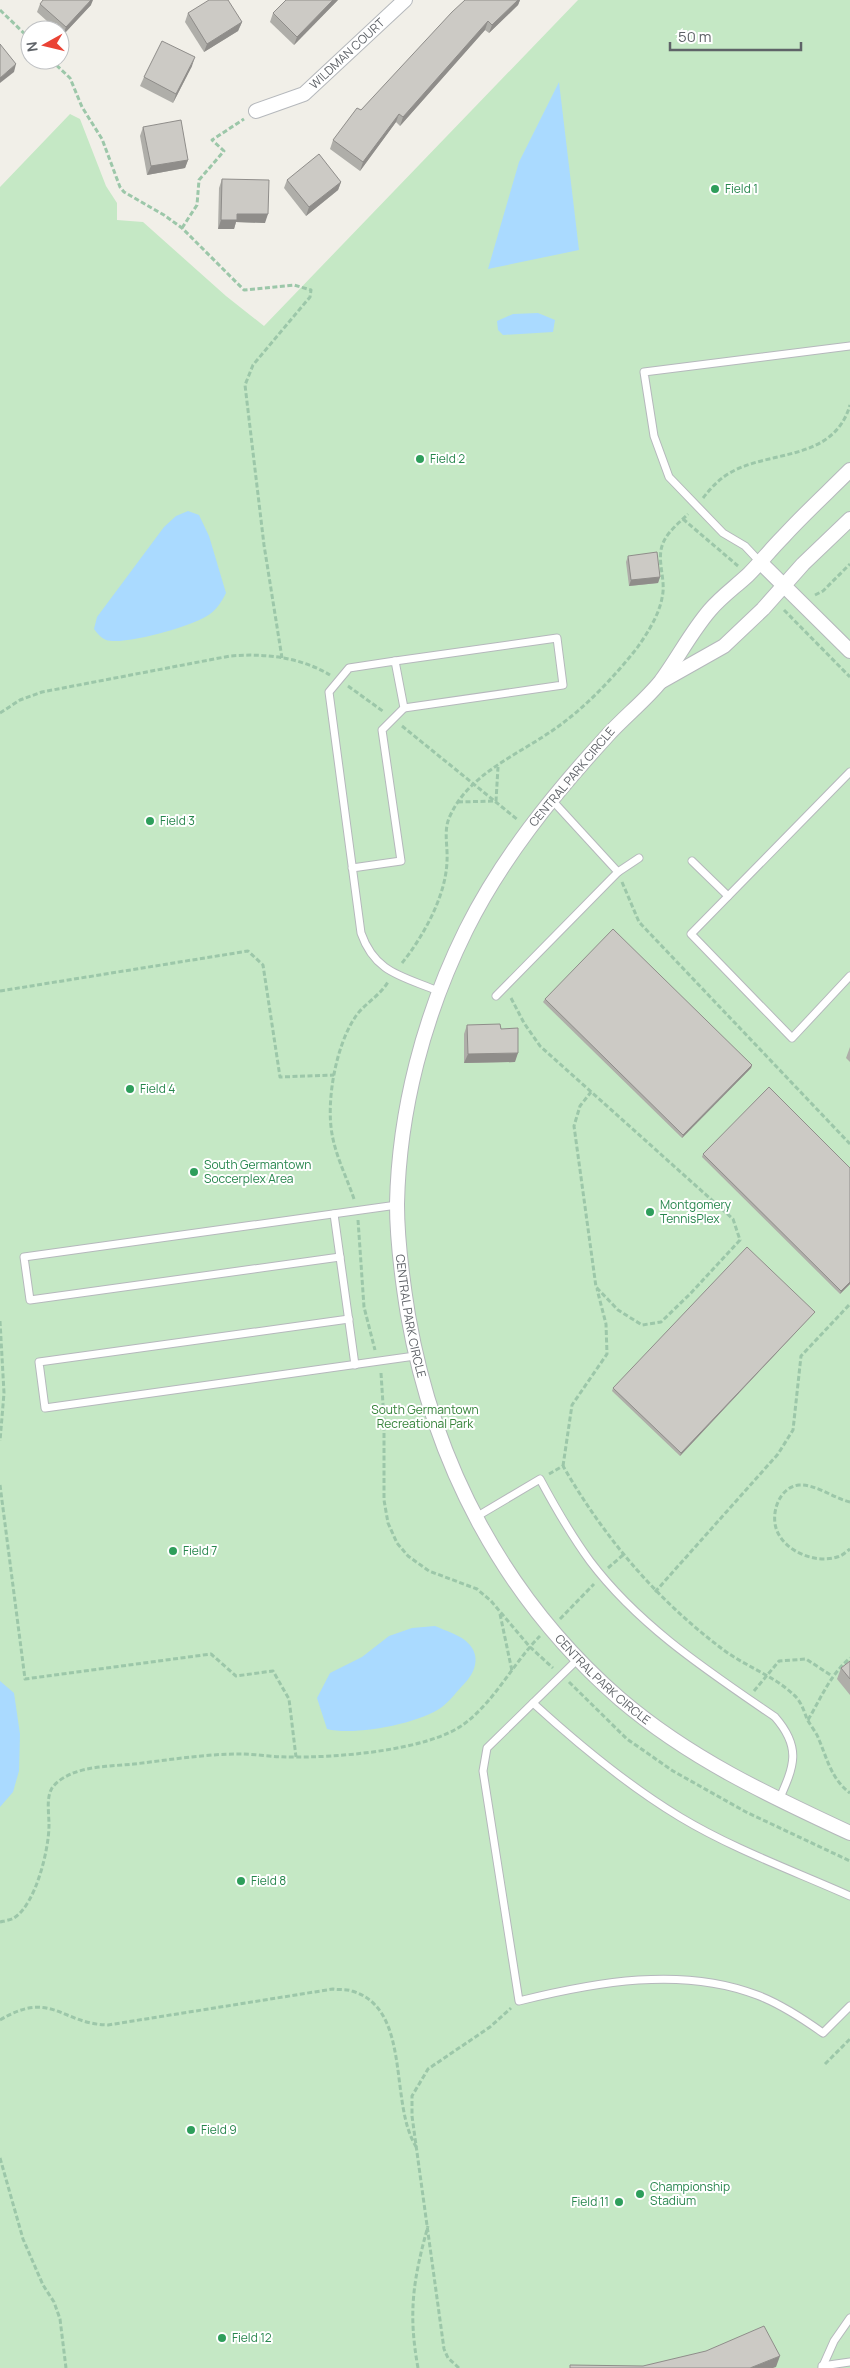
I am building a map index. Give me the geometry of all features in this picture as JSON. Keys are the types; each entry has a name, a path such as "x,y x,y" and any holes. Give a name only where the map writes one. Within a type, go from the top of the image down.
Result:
{"street":[{"name":"WILDMAN COURT","path":"256,112 304,94 404,0"},
{"name":"CENTRAL PARK CIRCLE","path":"850,470 760,562 711,608 660,683 623,718 551,799 528,828 492,882 466,930 438,991 414,1072 402,1140 397,1205 400,1270 415,1356 433,1421 450,1465 476,1517 508,1571 549,1628 578,1659 620,1698 672,1740 724,1772 850,1833"},
{"name":"CENTRAL PARK CIRCLE","path":"660,683 724,646 763,609 850,518"},
{"path":"760,562 850,651"}],"lane":[{"path":"760,562 744,546 723,533 669,477 654,436 644,372 850,346"},
{"path":"352,868 401,861 382,730 404,708 563,685 556,638 349,668 329,692 352,868 361,933 366,949 386,969 438,991"},
{"path":"396,661 404,708"},
{"path":"850,772 691,934 792,1038 850,976"},
{"path":"551,799 618,872"},
{"path":"496,996 618,872 639,858"},
{"path":"692,861 728,896"},
{"path":"340,1257 30,1300 24,1257 397,1205"},
{"path":"334,1214 355,1365"},
{"path":"349,1319 39,1362 45,1408 415,1356"},
{"path":"476,1517 540,1479 563,1521 590,1562 635,1610 671,1643 775,1717 785,1729 791,1740 794,1755 792,1770 779,1800"},
{"path":"578,1659 487,1748 484,1770 519,2001 564,1989 612,1983 659,1980 708,1982 758,1995 803,2018 823,2033 850,2006"},
{"path":"533,1703 577,1743 681,1818 850,1896"},
{"path":"822,2367 834,2341 850,2318"},
{"path":"822,2367 850,2362"}],"path":[{"path":"0,10 20,30"},
{"path":"62,70 70,78 82,107 102,139 120,187 124,192 164,215 182,228 244,290 294,285 311,290 310,297 253,365 245,385 264,545 282,658"},
{"path":"182,228 197,205 199,180 224,152 212,140 256,112"},
{"path":"850,405 841,425 831,436 818,444 794,454 729,473 716,483 665,538 659,558 663,597 653,623 638,647 583,706 557,728 473,783 458,802 449,817 446,834 447,862 442,887 432,914 412,950 385,986 355,1016 342,1040 334,1075 332,1133 338,1160 357,1210 364,1307 379,1362 383,1386 384,1500 388,1523 397,1543 408,1556 429,1571 476,1589 500,1612 530,1647 562,1675 626,1739 673,1771 746,1812 850,1861"},
{"path":"782,608 823,591 850,564"},
{"path":"0,713 20,700 42,692 230,656 253,654 282,658 313,665 339,680 393,719 528,828"},
{"path":"496,801 498,766"},
{"path":"458,802 496,801"},
{"path":"618,872 639,922 850,1144"},
{"path":"0,991 248,951 263,965 280,1077 334,1075"},
{"path":"504,987 524,1024 540,1046 733,1219 740,1240 661,1322 642,1324 618,1310 596,1287"},
{"path":"591,1092 580,1106 574,1126 596,1287 606,1324 606,1354 572,1405 563,1466 587,1508 623,1555 655,1592 723,1650 766,1675 796,1697 817,1736 829,1769 842,1788 850,1793"},
{"path":"655,1592 778,1454 793,1430 801,1356 850,1304"},
{"path":"0,1321 4,1393 0,1441"},
{"path":"540,1479 563,1466"},
{"path":"850,1502 811,1486 800,1485 789,1487 781,1495 776,1509 776,1527 782,1539 794,1550 807,1556 823,1559 839,1557 850,1549"},
{"path":"0,1486 25,1679 210,1654 236,1676 273,1671 289,1699 296,1757"},
{"path":"0,1922 14,1918 26,1907 34,1890 46,1846 49,1827 48,1802 52,1788 61,1780 72,1774 92,1769 206,1756 240,1754 296,1757 387,1750 443,1736 463,1725 480,1710 530,1647 549,1628 566,1615 602,1574 623,1555"},
{"path":"500,1612 512,1672"},
{"path":"808,1720 832,1676 850,1658"},
{"path":"748,1699 779,1661 806,1659 832,1676"},
{"path":"0,2020 20,2010 37,2007 52,2008 91,2025 108,2025 325,1990 353,1991 370,2001 382,2012 390,2033 398,2069 405,2123 409,2137 416,2148"},
{"path":"459,2368 448,2358 444,2349 416,2148 412,2116 412,2096 420,2079 428,2069 490,2027 519,2001"},
{"path":"825,2064 850,2039"},
{"path":"0,2158 24,2239 43,2284 54,2302 60,2319 66,2368"},
{"path":"418,2368 412,2324 412,2294 428,2225"}],"green space":[{"name":"South Germantown Soccerplex Area","path":"578,0 850,0 850,2368 0,2368 0,187 70,114 80,119 106,186 117,203 117,220 143,222 226,296 264,326"}],"water":[{"path":"559,82 579,250 488,269 519,162"},
{"path":"538,313 555,320 553,332 503,335 498,330 497,321 513,314"},
{"path":"188,511 199,515 209,536 226,593 221,602 215,610 202,619 175,629 127,640 115,641 102,638 94,629 97,617 164,527 176,516"},
{"path":"435,1626 462,1638 473,1649 476,1659 474,1670 468,1680 448,1702 432,1713 418,1719 386,1727 353,1731 327,1729 317,1698 330,1673 362,1657 389,1636 412,1628"},
{"path":"0,1681 14,1693 20,1734 19,1771 13,1792 0,1807"}],"building":[{"path":"43,0 91,0 70,23 70,20 58,20 40,4"},
{"path":"209,0 228,0 242,22 207,44 188,13"},
{"path":"286,0 333,0 297,37 273,13"},
{"path":"465,0 518,0 492,25 488,21 403,117 399,114 363,162 333,140 357,108 361,110"},
{"path":"162,41 195,57 176,94 144,77"},
{"path":"0,44 16,64 0,78"},
{"path":"181,120 188,160 151,166 143,127"},
{"path":"319,154 341,182 309,207 287,180"},
{"path":"222,179 269,180 268,214 237,214 237,220 221,220"},
{"path":"657,552 660,577 631,580 628,556"},
{"path":"613,929 752,1065 683,1135 545,999"},
{"path":"500,1024 501,1029 518,1028 518,1053 468,1054 467,1025"},
{"path":"769,1087 850,1168 850,1282 841,1291 703,1154"},
{"path":"747,1247 815,1312 681,1453 613,1388"},
{"path":"850,1661 850,1679 841,1668"},
{"path":"764,2326 780,2356 750,2368 570,2368 570,2365 643,2366 706,2351"}],"place":[{"name":"Field 1","path":"715,189"},
{"name":"Field 2","path":"420,459"},
{"name":"Field 3","path":"150,821"},
{"name":"Field 4","path":"130,1089"},
{"name":"South Germantown Soccerplex Area","path":"194,1172"},
{"name":"Montgomery TennisPlex","path":"650,1212"},
{"name":"Field 7","path":"173,1551"},
{"name":"Field 8","path":"241,1881"},
{"name":"Field 9","path":"191,2130"},
{"name":"Championship Stadium","path":"640,2194"},
{"name":"Field 11","path":"619,2202"},
{"name":"Field 12","path":"222,2338"}],"park label":[{"name":"South Germantown Recreational Park","path":"425,1417"}]}
